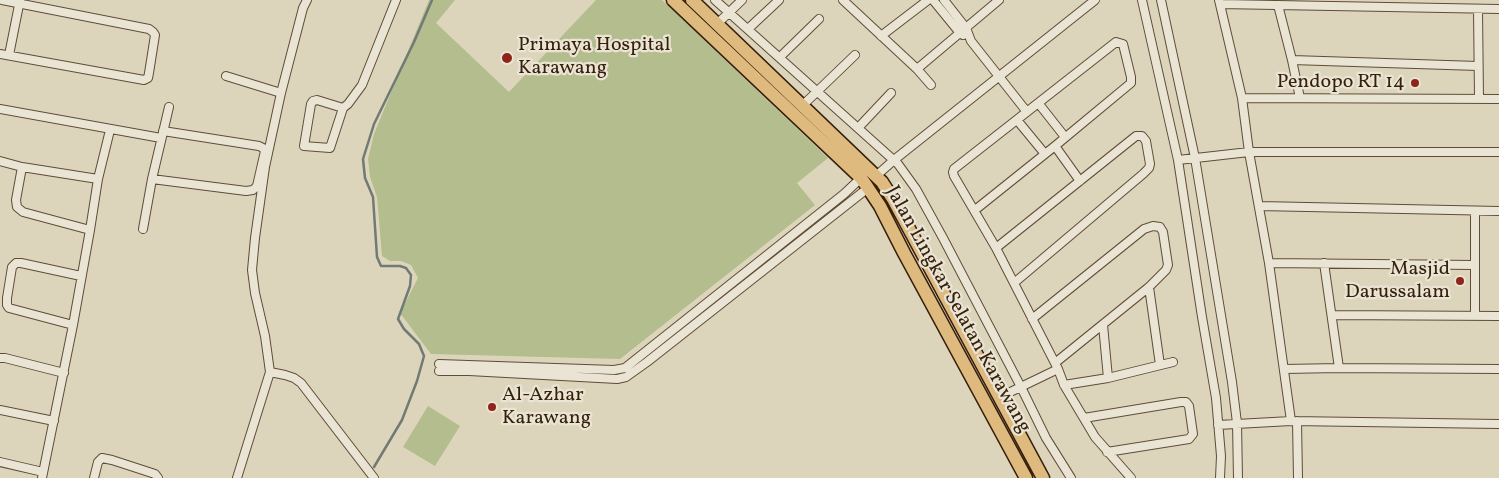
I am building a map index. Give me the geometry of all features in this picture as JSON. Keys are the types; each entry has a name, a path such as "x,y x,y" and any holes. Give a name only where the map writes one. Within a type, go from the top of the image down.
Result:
{"main road":[{"name":"Jalan Lingkar Selatan Karawang","path":"673,0 865,183 880,206 1026,478"},
{"name":"Jalan Lingkar Selatan Karawang","path":"692,0 882,182 893,199 1043,478"},
{"path":"962,358 976,352"}],"street":[{"path":"0,54 144,80 150,74 155,35 149,29 2,0"},
{"path":"237,478 270,372 252,270 265,167 281,93 303,8 307,0"},
{"path":"343,108 318,100 313,101 304,146 330,148 343,108 362,85 396,0"},
{"path":"715,0 894,160 916,189 1046,438 1071,478"},
{"path":"717,24 742,0"},
{"path":"748,29 779,0"},
{"path":"843,0 932,85"},
{"path":"881,36 928,0"},
{"path":"933,0 963,30"},
{"path":"944,0 971,41 1027,112"},
{"path":"917,69 999,0"},
{"path":"1082,0 1088,7"},
{"path":"876,176 998,76 1095,0"},
{"path":"1142,0 1178,160 1216,398 1221,456 1220,478"},
{"path":"1161,0 1195,158 1232,382 1237,423 1238,478"},
{"path":"9,55 19,2"},
{"path":"1298,478 1294,421 1284,369 1269,264 1248,152 1242,98 1220,2 1278,5 1499,9"},
{"path":"1278,5 1300,98"},
{"path":"1478,9 1478,98"},
{"path":"780,57 819,19"},
{"path":"975,210 1131,83 1123,44 1116,42 954,169 954,176 996,248 1057,366 1064,385 1095,437 1131,478"},
{"path":"802,106 855,54"},
{"path":"1292,60 1478,66"},
{"path":"226,76 281,93"},
{"path":"858,128 891,93"},
{"path":"1242,98 1499,99"},
{"path":"1039,104 1065,137"},
{"path":"143,229 169,107"},
{"path":"0,109 110,130 162,134 264,148 265,152 256,186 253,190 246,191 152,180"},
{"path":"1017,120 1045,154"},
{"path":"0,462 43,475 73,325 98,179 110,130"},
{"path":"996,248 1136,136 1142,136 1146,141 1149,168 1014,283"},
{"path":"1055,146 1080,181"},
{"path":"1178,160 1248,152 1499,152"},
{"path":"0,161 22,167 98,179"},
{"path":"22,167 16,200 17,207 23,212 90,230"},
{"path":"439,367 614,370 625,368 844,194 865,183"},
{"path":"469,368 617,379 626,377 648,362 851,200 865,183"},
{"path":"844,194 851,200"},
{"path":"1259,206 1499,212"},
{"path":"1475,211 1475,316"},
{"path":"1000,397 1057,366 1149,287 1166,270 1168,265 1160,227 1153,226 1144,229 1032,319"},
{"path":"73,325 9,308 7,298 12,267 16,263 21,263 81,276"},
{"path":"1269,264 1475,265"},
{"path":"1324,264 1339,368"},
{"path":"1149,287 1160,365"},
{"path":"1332,315 1499,316"},
{"path":"1103,325 1108,378"},
{"path":"0,358 64,373"},
{"path":"1064,385 1108,378 1173,362"},
{"path":"1284,369 1499,370"},
{"path":"270,372 294,378 301,383 374,478"},
{"path":"1084,418 1181,402 1186,402 1189,406 1193,434 1189,439 1108,452"},
{"path":"0,410 54,421"},
{"path":"1218,425 1294,421 1499,424"},
{"path":"94,478 98,462 102,458 155,474 158,478"}],"green space":[{"path":"429,0 455,0 436,23 509,92 596,0 662,0 828,158 797,183 815,205 620,359 431,354 400,313 418,278 411,265 401,261 390,261 382,256 377,197 370,177 368,159 374,134"},
{"path":"428,406 460,426 435,466 403,447"}],"waterway":[{"path":"374,467 402,420 417,381 424,356 419,344 404,329 398,319 410,286 411,275 406,268 400,266 381,266 377,257 373,197 365,178 363,159 374,124 432,0"}],"place":[{"name":"Primaya Hospital Karawang","path":"507,58"},
{"name":"Pendopo RT 14","path":"1415,83"},
{"name":"Masjid Darussalam","path":"1460,281"},
{"name":"Al-Azhar Karawang","path":"492,407"}]}
